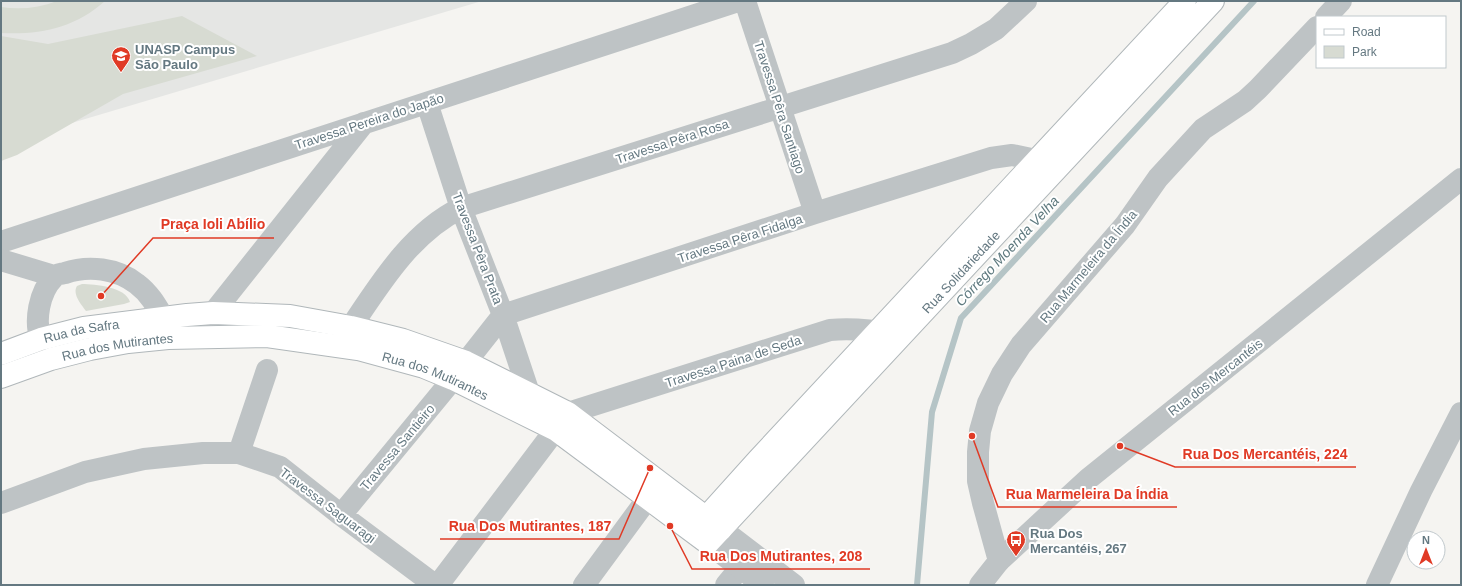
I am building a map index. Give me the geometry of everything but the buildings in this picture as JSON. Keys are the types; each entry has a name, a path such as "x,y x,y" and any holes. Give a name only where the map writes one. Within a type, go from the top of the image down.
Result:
{"main road":[{"name":"Rua Solidariedade","path":"707,531 878,331 1185,1"},
{"name":"Rua Solidariedade","path":"707,531 901,336 1212,1"},
{"name":"Rua dos Mutirantes","path":"163,317 213,313 290,316 351,327 403,340 466,362 568,413 707,531"},
{"name":"Rua da Safra","path":"1,354 41,339 84,328 163,317"},
{"name":"Rua dos Mutirantes","path":"51,359 90,349 128,342 168,338 267,336 358,349 424,367 453,379 556,430 648,498 707,531"},
{"name":"Rua da Safra","path":"1,377 51,359"}],"street":[{"name":"Travessa Pereira do Japão","path":"1,242 364,122 427,103 738,1"},
{"name":"Travessa Pêra Santiago","path":"745,1 815,213"},
{"name":"Travessa Pêra Rosa","path":"351,327 383,279 408,250 446,216 461,208 952,53 996,29 1026,1"},
{"path":"1327,16 1341,1"},
{"name":"Rua Marmeleira da Índia","path":"999,560 978,482 978,452 980,431 988,403 1002,374 1021,345 1125,225 1158,178 1204,129 1244,101 1258,89 1316,28"},
{"name":"Travessa Pêra Prata","path":"427,103 461,208 503,315 529,393"},
{"path":"213,313 364,122"},
{"name":"Travessa Pêra Fidalga","path":"503,315 815,213 991,158 1012,155 1036,160"},
{"name":"Rua dos Mercantéis","path":"980,585 999,560 1094,474 1461,179"},
{"path":"1,260 54,276 75,269 89,268 97,268 118,273 137,283 152,298 163,317"},
{"path":"51,359 41,339 38,322 39,306 45,290 54,276"},
{"path":"466,362 503,315"},
{"name":"Travessa Paina de Seda","path":"568,413 830,330 844,329 878,331 901,336"},
{"path":"239,453 267,370"},
{"name":"Travessa Santieiro","path":"340,515 453,379"},
{"path":"436,585 568,413"},
{"path":"1377,585 1421,490 1461,413"},
{"name":"Travessa Saguaragi","path":"1,503 85,472 144,459 203,453 239,453 280,467 340,515 436,585"},
{"path":"584,585 648,498"},
{"name":"Rua dos Mutirantes","path":"707,531 740,568 763,585"},
{"name":"Rua dos Mutirantes","path":"707,531 794,585"},
{"path":"726,585 740,568"}],"shaded area":[{"name":"UNASP Campus São Paulo","path":"1,1 482,1 1,144"}],"green space":[{"path":"57,1 105,1 82,18 56,28 29,33 1,33 1,7 29,8"},
{"path":"182,16 257,56 123,94 17,155 1,161 1,36 48,44"},
{"path":"82,284 109,287 123,293 130,302 86,311 76,296 77,286"}],"waterway":[{"name":"Córrego Moenda Velha","path":"917,585 932,412 961,318 1254,1"}],"place":[{"name":"UNASP Campus São Paulo","path":"121,73"},
{"name":"Praça Ioli Abílio","path":"101,296"},
{"name":"Rua Marmeleira Da Índia","path":"972,436"},
{"name":"Rua Dos Mercantéis, 224","path":"1120,446"},
{"name":"Rua Dos Mutirantes, 187","path":"650,468"},
{"name":"Rua Dos Mutirantes, 208","path":"670,526"},
{"name":"Rua Dos Mercantéis, 267","path":"1016,557"}]}
